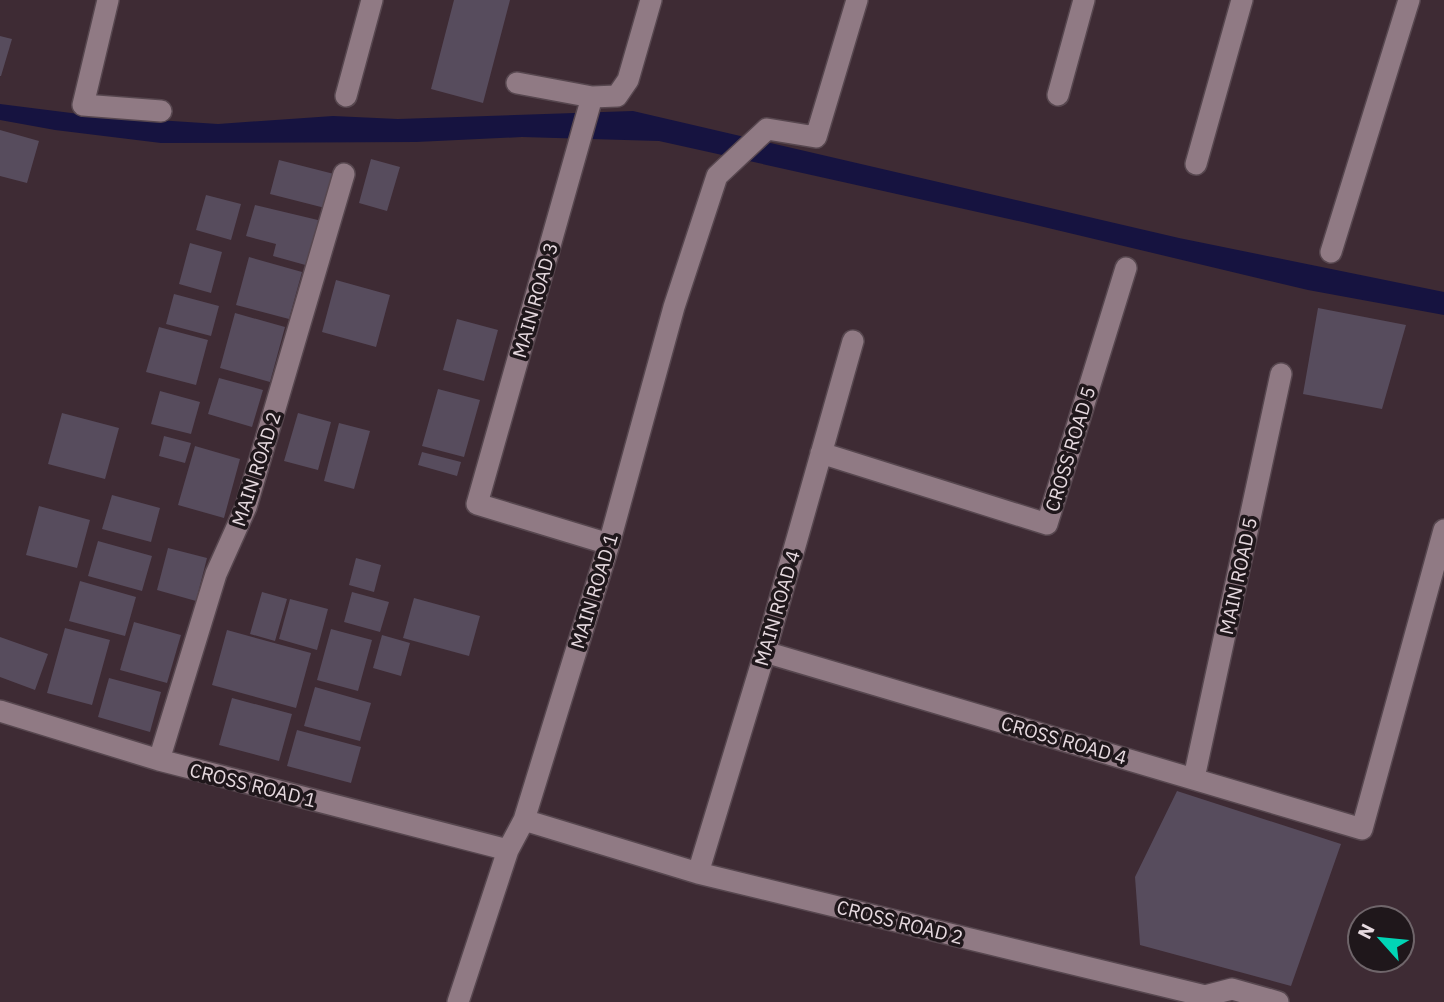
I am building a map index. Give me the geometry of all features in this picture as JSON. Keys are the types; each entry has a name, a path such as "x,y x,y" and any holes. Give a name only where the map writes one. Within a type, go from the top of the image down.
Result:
{"street":[{"path":"108,0 83,105 161,111"},
{"path":"346,96 372,0"},
{"path":"517,83 592,97 617,96 628,80 651,0"},
{"name":"MAIN ROAD 1","path":"458,1002 508,850 524,820 609,544 674,307 717,176 767,129 816,137 857,0"},
{"path":"1058,95 1084,0"},
{"path":"1196,164 1242,0"},
{"path":"1331,252 1409,0"},
{"name":"MAIN ROAD 3","path":"592,97 477,503 609,544"},
{"name":"MAIN ROAD 2","path":"159,760 216,574 246,507 344,174"},
{"name":"CROSS ROAD 5","path":"821,453 1047,524 1126,268"},
{"name":"MAIN ROAD 4","path":"698,873 765,652 853,341"},
{"name":"MAIN ROAD 5","path":"1194,778 1281,374"},
{"name":"CROSS ROAD 4","path":"765,652 1362,829 1444,530"},
{"name":"CROSS ROAD 1","path":"0,711 159,760 508,850"},
{"name":"CROSS ROAD 2","path":"524,820 698,873 1205,996 1232,989 1278,1002"}],"shaded area":[{"path":"0,104 95,116 218,124 333,116 398,119 633,111 1179,238 1444,292 1444,315 1308,290 1023,222 659,141 522,137 416,142 161,143 55,130 0,120"}],"building":[{"path":"454,0 510,0 483,103 431,89"},
{"path":"0,36 12,39 1,76 0,76"},
{"path":"0,130 39,141 27,183 0,176"},
{"path":"371,159 400,167 387,211 359,203"},
{"path":"279,160 334,174 325,208 270,194"},
{"path":"206,195 241,204 231,240 196,230"},
{"path":"255,205 322,221 309,266 273,256 276,244 246,236"},
{"path":"190,243 222,252 211,293 179,284"},
{"path":"249,257 302,272 289,319 236,305"},
{"path":"336,280 390,295 376,347 322,332"},
{"path":"174,294 219,306 211,336 166,324"},
{"path":"1318,308 1406,325 1382,409 1303,394"},
{"path":"235,313 285,327 270,382 220,368"},
{"path":"457,319 498,330 484,381 443,370"},
{"path":"159,327 208,340 196,385 146,372"},
{"path":"219,378 263,390 252,427 208,414"},
{"path":"438,389 480,400 464,457 422,446"},
{"path":"160,391 200,402 191,434 151,424"},
{"path":"62,413 119,428 105,479 48,464"},
{"path":"298,413 331,422 318,470 284,461"},
{"path":"339,423 370,431 354,489 324,481"},
{"path":"164,436 191,443 185,463 159,456"},
{"path":"195,446 240,459 224,518 178,505"},
{"path":"422,452 461,462 457,476 418,465"},
{"path":"112,495 160,508 151,542 102,529"},
{"path":"39,506 90,520 77,568 26,555"},
{"path":"98,541 152,556 142,591 88,576"},
{"path":"168,548 207,558 196,601 157,590"},
{"path":"356,558 381,565 374,592 349,585"},
{"path":"80,581 136,597 125,636 69,621"},
{"path":"262,592 287,599 275,641 250,634"},
{"path":"352,592 389,602 380,632 344,622"},
{"path":"414,598 480,616 469,656 403,638"},
{"path":"290,599 328,609 317,650 279,639"},
{"path":"134,622 181,635 167,683 120,670"},
{"path":"65,628 110,640 92,705 47,693"},
{"path":"331,629 372,640 358,691 317,680"},
{"path":"227,630 311,653 296,708 212,685"},
{"path":"382,635 410,643 401,676 373,668"},
{"path":"0,637 48,654 35,690 0,677"},
{"path":"109,678 161,692 150,732 98,717"},
{"path":"315,687 371,703 360,741 304,726"},
{"path":"232,698 292,714 279,761 219,745"},
{"path":"297,730 361,747 351,783 287,766"},
{"path":"1177,791 1341,844 1291,986 1140,945 1135,877"}]}
